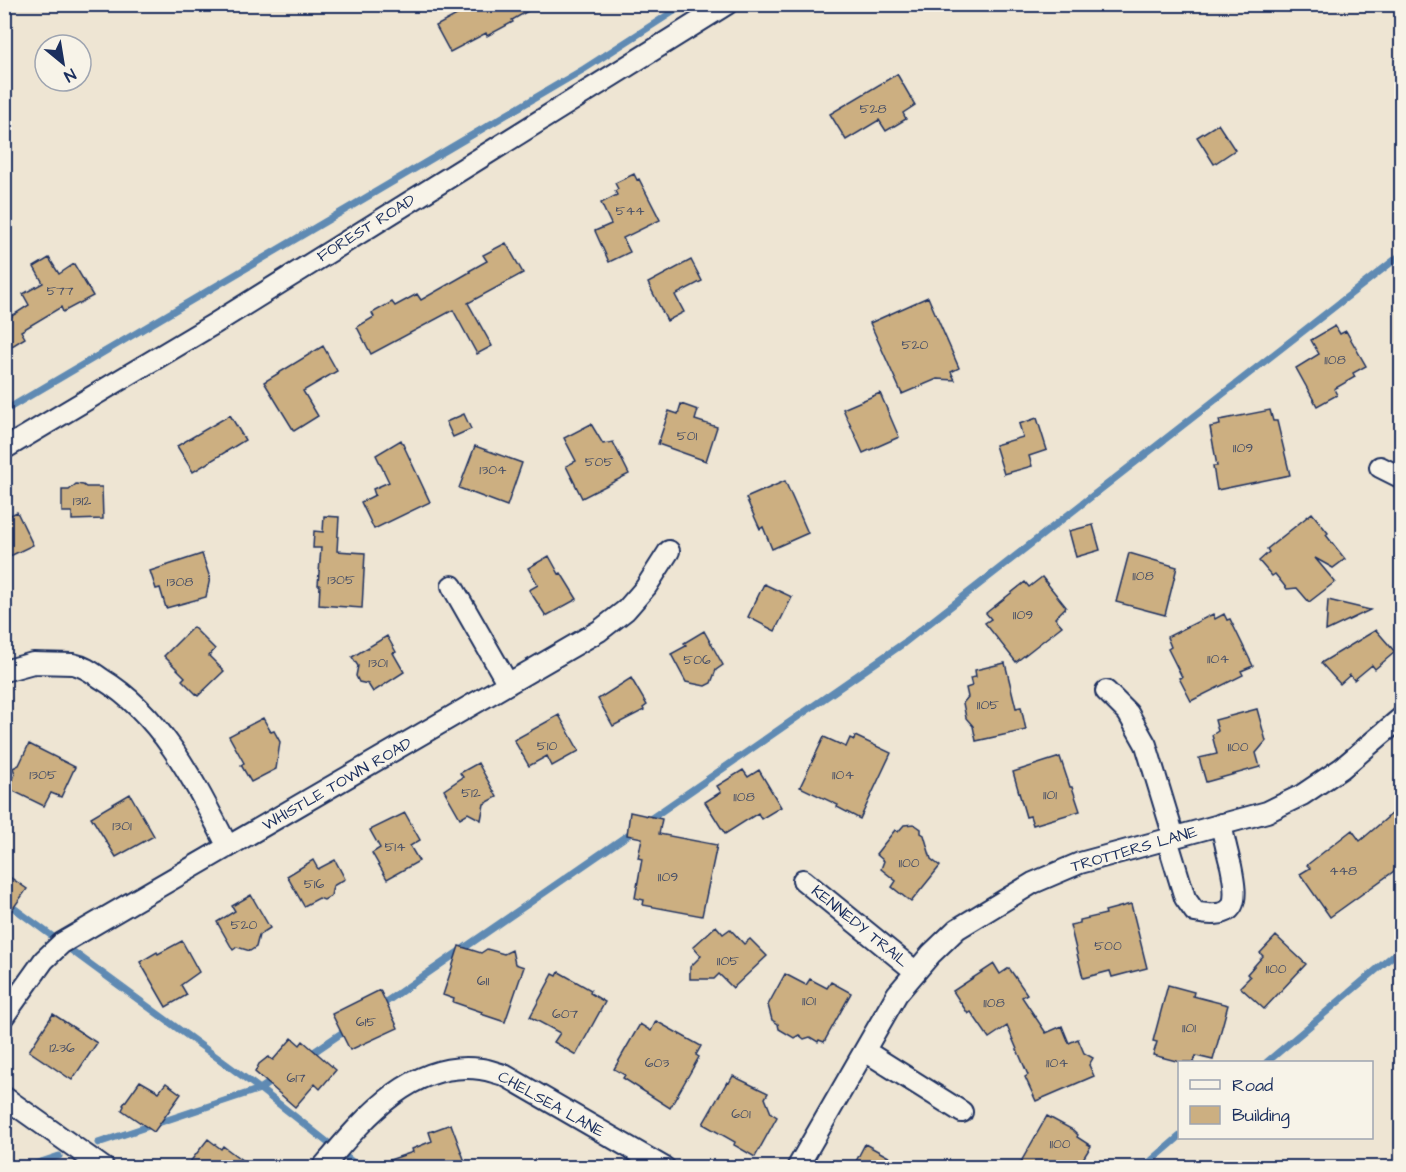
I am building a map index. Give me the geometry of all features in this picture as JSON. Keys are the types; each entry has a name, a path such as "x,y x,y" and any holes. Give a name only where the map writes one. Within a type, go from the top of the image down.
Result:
{"street":[{"name":"FOREST ROAD","path":"4,449 214,324 727,4"},
{"path":"1380,467 1401,478"},
{"name":"WHISTLE TOWN ROAD","path":"4,1016 44,960 62,943 599,631 626,610 646,587 669,551"},
{"path":"452,586 508,684"},
{"path":"4,670 33,663 73,664 80,665 109,683 145,713 168,741 228,847"},
{"path":"1106,691 1128,713 1146,745 1185,898 1195,912 1210,915 1223,913 1233,905 1236,892 1221,824"},
{"name":"TROTTERS LANE","path":"797,1167 897,994 931,954 957,929 1033,883 1080,863 1267,812 1302,795 1342,768 1401,717"},
{"name":"KENNEDY TRAIL","path":"803,880 916,972"},
{"path":"865,1051 962,1112"},
{"name":"CHELSEA LANE","path":"322,1167 365,1117 396,1092 425,1076 453,1070 481,1069 504,1076 665,1167"},
{"path":"4,1097 104,1167"}],"building":[{"path":"477,4 540,4 487,36 486,33 450,52 436,26"},
{"path":"897,74 915,105 903,113 906,119 886,131 879,120 846,140 830,114"},
{"path":"1218,124 1235,150 1214,164 1197,137"},
{"path":"634,174 637,180 639,179 660,220 623,238 630,252 609,262 595,231 611,224 601,203 617,195 615,191 618,189 615,183"},
{"path":"506,243 523,273 468,303 492,346 477,354 453,310 371,354 357,327 374,317 372,313 392,302 395,306 417,294 421,300 487,261 483,255"},
{"path":"49,258 59,274 74,264 93,296 63,312 61,307 21,331 25,338 4,351 4,304 12,316 29,305 23,294 43,283 34,267"},
{"path":"691,260 702,281 675,295 684,312 667,321 648,283"},
{"path":"928,297 959,368 951,372 955,380 937,379 902,394 870,323"},
{"path":"1335,326 1340,334 1346,331 1366,366 1353,373 1355,377 1334,389 1337,395 1317,406 1296,368 1319,354 1311,340"},
{"path":"323,346 337,371 303,391 318,416 294,431 264,382"},
{"path":"880,393 899,437 863,453 843,409"},
{"path":"681,404 698,410 695,420 717,427 706,461 658,444 669,411 678,414"},
{"path":"1270,410 1273,421 1277,421 1290,475 1217,490 1213,466 1217,466 1210,427 1220,425 1219,420"},
{"path":"464,414 471,429 453,437 446,422"},
{"path":"230,415 245,440 193,472 177,446"},
{"path":"1037,418 1047,450 1029,456 1032,466 1004,474 995,445 1023,437 1019,424"},
{"path":"591,424 603,444 613,442 629,474 582,498 566,466 576,461 564,438"},
{"path":"401,440 430,502 374,529 361,502 375,495 373,489 389,482 376,455"},
{"path":"475,446 522,463 507,506 459,488"},
{"path":"785,481 808,533 772,549 763,527 760,529 746,498"},
{"path":"76,484 86,487 102,487 103,519 72,520 72,512 62,512 62,490 69,490"},
{"path":"17,512 33,545 4,559 4,518"},
{"path":"1312,513 1345,559 1333,568 1315,558 1335,582 1309,602 1297,588 1287,589 1275,574 1272,576 1259,561 1269,552 1267,549"},
{"path":"324,516 339,517 337,551 365,553 362,608 319,605 321,548 313,548 314,531 323,532"},
{"path":"1093,525 1100,550 1076,557 1069,531"},
{"path":"1129,553 1177,567 1165,615 1116,602"},
{"path":"202,554 210,578 206,597 166,608 160,588 156,589 150,571"},
{"path":"549,556 577,599 546,616 529,590 538,585 528,568"},
{"path":"1042,577 1066,607 1055,618 1062,626 1016,662 985,623 991,619 986,613 1025,582 1029,587"},
{"path":"764,584 792,597 775,631 748,617"},
{"path":"1328,600 1370,610 1326,631"},
{"path":"1213,614 1215,619 1224,614 1227,620 1230,619 1253,666 1241,671 1243,675 1191,701 1168,649 1171,647 1167,637"},
{"path":"193,627 215,649 209,656 224,671 198,696 182,680 185,677 164,656"},
{"path":"1376,630 1395,652 1375,669 1372,665 1354,680 1350,675 1340,684 1321,663"},
{"path":"704,631 723,665 716,670 711,683 705,686 686,682 671,654 686,646 684,643"},
{"path":"387,636 396,652 393,653 404,672 373,692 368,684 359,682 356,676 358,666 352,657"},
{"path":"1005,663 1016,708 1021,707 1026,730 976,741 973,726 966,718 963,703 968,697 966,688 972,686 970,678 976,677 975,670"},
{"path":"631,678 647,705 643,708 644,710 613,726 598,699"},
{"path":"1257,709 1266,741 1256,753 1260,767 1206,782 1199,758 1217,754 1212,735 1218,731 1215,720"},
{"path":"559,715 579,751 552,766 547,756 529,766 514,740"},
{"path":"263,718 280,742 276,769 251,782 241,765 244,763 229,736"},
{"path":"855,736 891,753 860,819 837,807 838,805 800,787 824,737 846,747 850,738 854,740"},
{"path":"29,744 75,767 61,797 51,793 44,806 9,789 15,774 13,768 19,765"},
{"path":"1060,757 1080,811 1033,825 1030,816 1026,817 1013,772"},
{"path":"478,763 497,797 484,804 481,820 468,813 460,818 444,790 463,777 460,773"},
{"path":"743,770 748,777 759,770 781,807 761,819 758,813 725,834 705,802 721,792 717,786"},
{"path":"130,794 154,836 116,857 91,817"},
{"path":"1401,806 1401,866 1330,917 1300,874 1310,868 1307,865 1352,830 1360,841"},
{"path":"630,812 662,819 659,834 717,845 702,916 643,905 644,900 635,898 642,859 638,858 642,838 627,835"},
{"path":"405,813 420,840 410,846 419,861 387,879 372,853 380,848 370,830"},
{"path":"914,824 921,829 924,835 931,859 940,866 911,902 892,887 896,881 881,869 884,861 876,854 895,830 898,832 904,825"},
{"path":"313,860 318,869 335,860 345,879 333,886 331,896 324,900 319,898 304,906 287,876"},
{"path":"4,873 27,889 4,921"},
{"path":"251,895 270,928 259,935 256,947 250,951 237,947 233,950 217,922 235,911 232,906"},
{"path":"1131,904 1147,968 1112,977 1110,971 1083,978 1070,925 1080,923 1080,920 1106,914 1105,911"},
{"path":"716,926 723,934 730,929 744,944 750,939 767,956 733,988 719,974 714,979 690,979 690,967 701,956 693,947"},
{"path":"1276,936 1306,964 1264,1009 1240,987 1250,977 1247,974 1263,956 1260,953"},
{"path":"182,941 199,972 181,985 187,995 166,1007 140,962"},
{"path":"459,946 481,953 487,949 504,954 512,950 515,964 524,967 505,1022 453,1002 454,999 443,995"},
{"path":"994,964 1000,974 1009,968 1027,994 1022,997 1046,1033 1062,1026 1069,1043 1078,1039 1084,1053 1093,1058 1089,1065 1094,1076 1036,1101 1025,1077 1028,1075 1007,1026 989,1038 971,1012 968,1014 953,991"},
{"path":"559,972 591,990 590,993 605,1002 576,1055 554,1042 560,1033 530,1017 553,974 557,976"},
{"path":"785,974 806,985 810,979 827,988 831,982 851,993 824,1042 819,1040 818,1042 810,1037 804,1039 799,1035 794,1038 779,1029 778,1024 772,1020 768,1005"},
{"path":"1168,985 1194,992 1193,996 1228,1005 1213,1060 1196,1056 1194,1061 1178,1061 1153,1055 1157,1042 1153,1041"},
{"path":"380,990 398,1028 350,1050 332,1014"},
{"path":"53,1014 97,1043 72,1080 29,1051"},
{"path":"656,1021 701,1046 696,1055 699,1057 670,1108 623,1078 625,1075 614,1069 640,1024 651,1031"},
{"path":"292,1038 300,1045 303,1041 336,1070 320,1089 315,1084 295,1107 255,1072 259,1064 268,1057 273,1060"},
{"path":"733,1076 768,1093 765,1098 771,1113 777,1117 755,1157 734,1145 735,1142 703,1124 727,1082 729,1083"},
{"path":"140,1081 159,1092 166,1083 181,1094 154,1132 122,1110"},
{"path":"1047,1116 1073,1130 1078,1135 1077,1137 1091,1146 1078,1167 1018,1167"},
{"path":"451,1124 467,1167 376,1167 375,1165 413,1152 412,1149 432,1141 429,1132"},
{"path":"208,1139 221,1149 223,1146 251,1167 186,1167"},
{"path":"865,1144 907,1167 853,1167"}],"waterway":[{"path":"4,411 584,69 685,4"},
{"path":"646,822 904,643 1402,254"},
{"path":"380,1006 635,830"},
{"path":"7,903 260,1089 360,1168"},
{"path":"1268,1061 1402,948"},
{"path":"308,1056 349,1028"},
{"path":"98,1143 260,1089 275,1079"},
{"path":"1143,1168 1178,1138"},
{"path":"23,1168 59,1156"}]}
